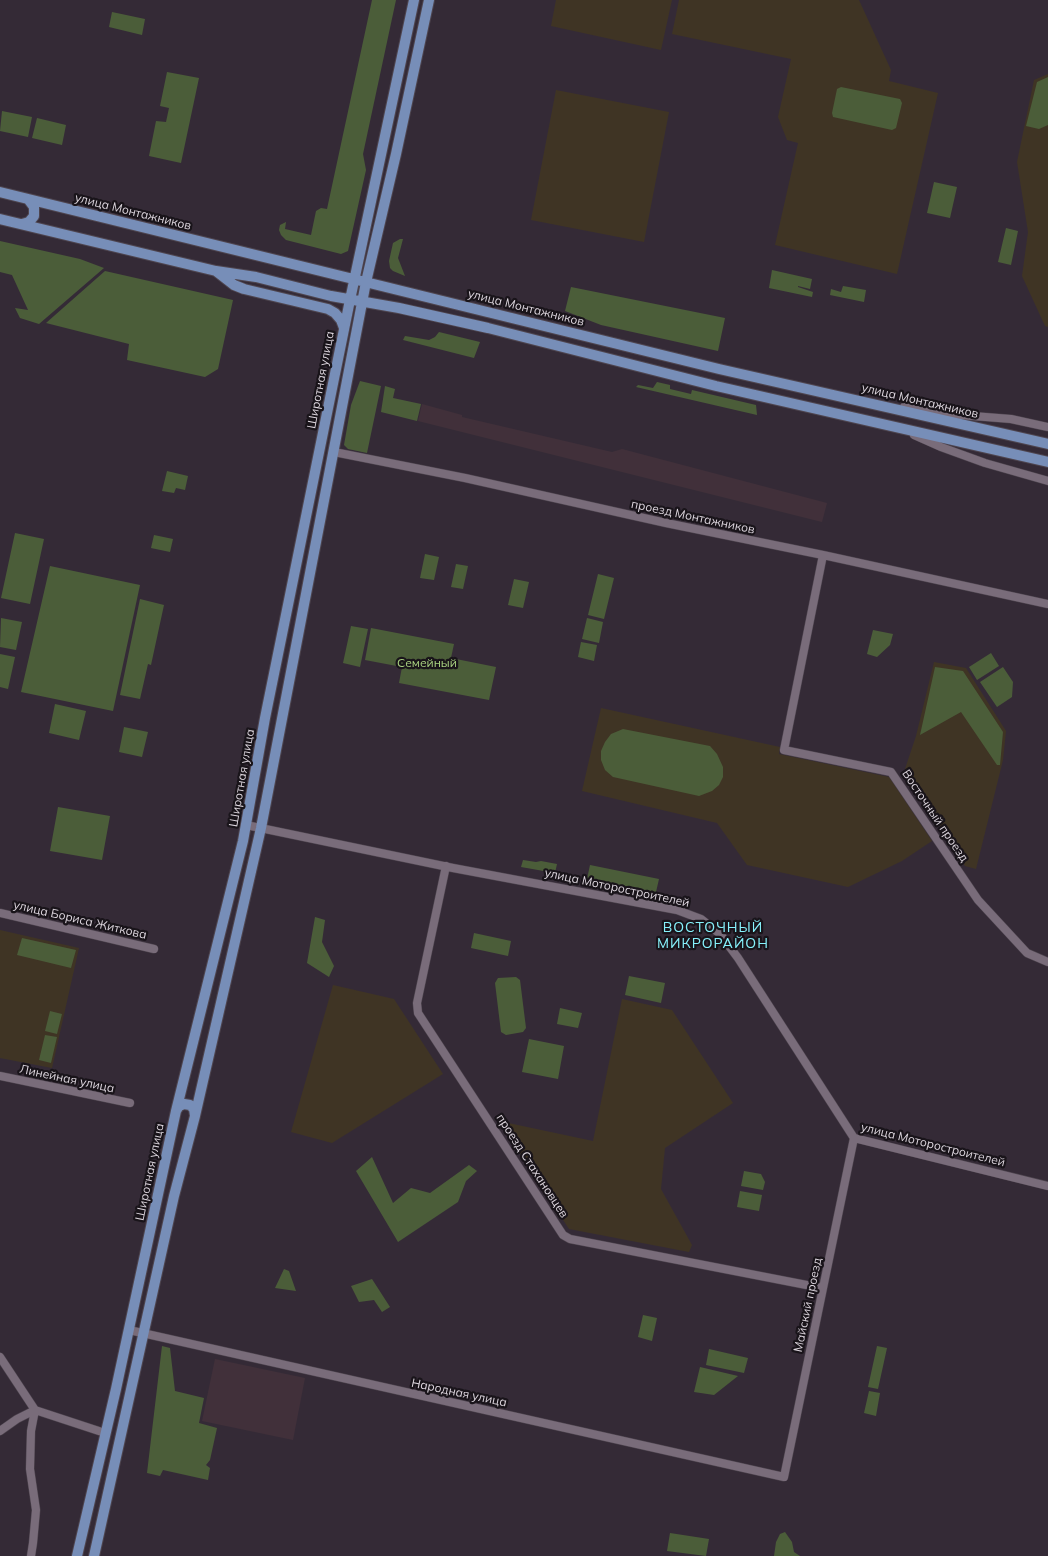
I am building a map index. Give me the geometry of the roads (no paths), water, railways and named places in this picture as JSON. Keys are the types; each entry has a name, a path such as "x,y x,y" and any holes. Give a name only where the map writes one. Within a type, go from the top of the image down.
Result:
{"main road":[{"name":"Широтная улица","path":"78,1554 184,1076 246,825 287,609 344,328 414,0"},
{"path":"94,1556 174,1196 195,1116 261,828 366,282 429,0"},
{"name":"улица Монтажников","path":"0,192 719,368 1048,444"},
{"path":"22,224 28,222 34,216 34,207 28,199"},
{"path":"0,218 216,271 488,328 644,368 903,430 1048,462"},
{"path":"216,271 234,285 244,289 328,309 341,320 344,328"},
{"path":"295,573 295,577 300,581 305,581 310,576"},
{"path":"287,609 292,604 296,604 300,606 303,612"},
{"path":"184,1076 186,1082 190,1085 195,1086 203,1080"},
{"path":"176,1111 179,1106 184,1104 190,1105 194,1110 195,1116"},
{"path":"84,1525 84,1530 89,1535 94,1536 100,1529"},
{"path":"78,1554 81,1548 86,1547 92,1548 94,1556"}],"street":[{"path":"866,401 960,415 1011,418 1048,427"},
{"path":"903,430 941,447 1000,468 1048,481"},
{"name":"проезд Монтажников","path":"334,452 465,478 687,528 823,555 1048,604"},
{"name":"Восточный проезд","path":"823,555 784,750 891,772 978,900 1027,953 1048,962"},
{"name":"улица Моторостроителей","path":"246,825 446,866 668,908 701,919 720,934 738,958 854,1138 1048,1186"},
{"name":"проезд Стахановцев","path":"446,866 417,1003 418,1013 563,1235 570,1239 822,1288"},
{"name":"улица Бориса Житкова","path":"0,913 154,949"},
{"name":"Линейная улица","path":"0,1076 130,1103"},
{"name":"Майский проезд","path":"784,1477 854,1138"},
{"name":"Народная улица","path":"129,1330 784,1477"},
{"path":"0,1357 35,1410 105,1433"},
{"path":"0,1431 17,1419 35,1410"},
{"path":"30,1556 34,1543 36,1510 30,1469 31,1431 35,1410"}],"district":[{"name":"ВОСТОЧНЫЙ МИКРОРАЙОН","path":"713,936"}],"park label":[{"name":"Семейный","path":"427,663"}]}
